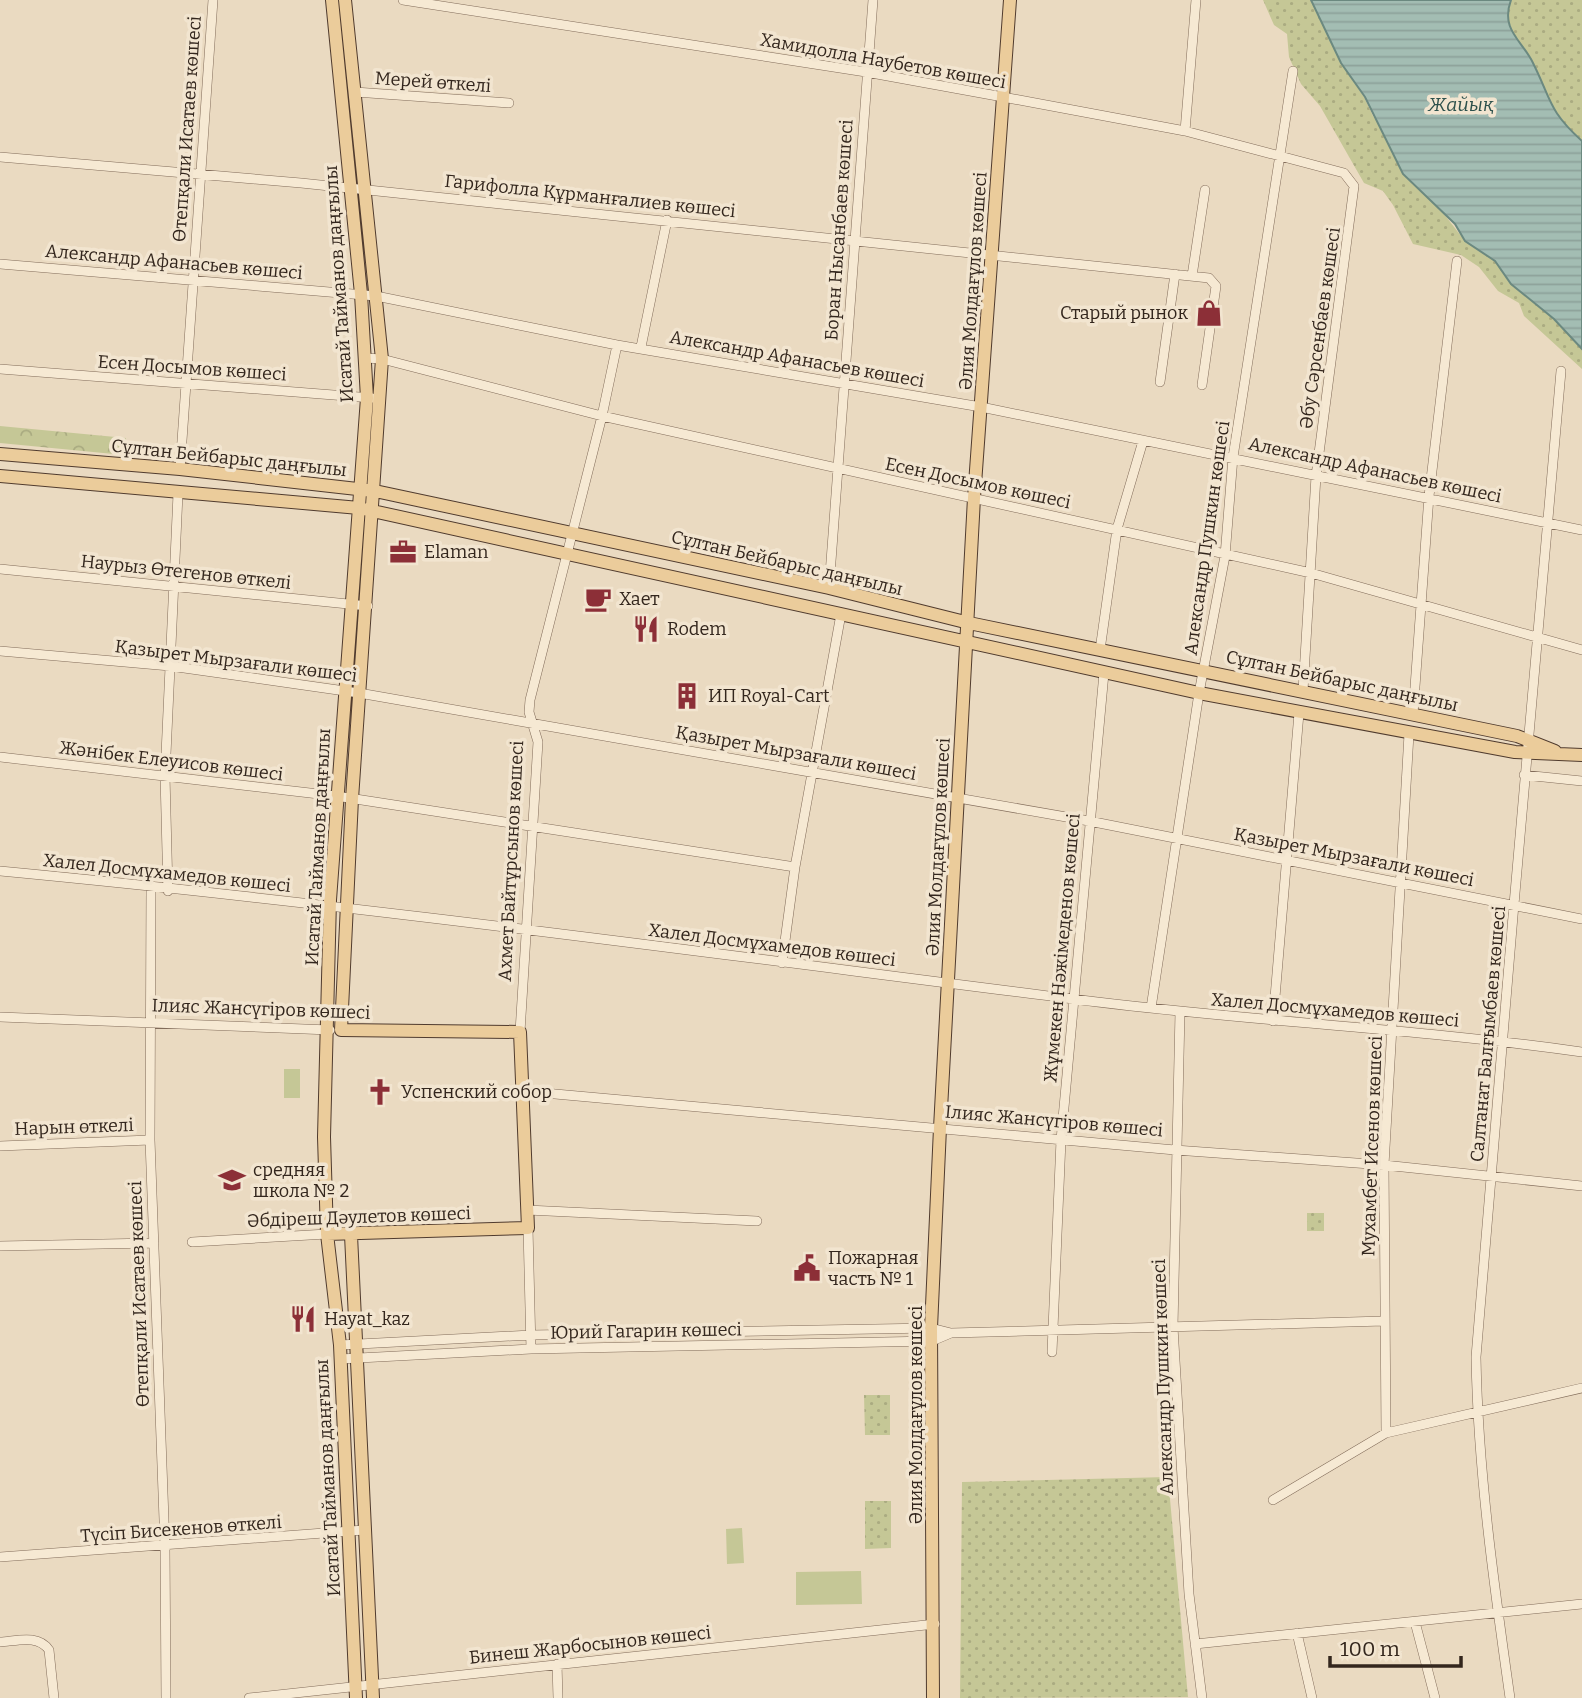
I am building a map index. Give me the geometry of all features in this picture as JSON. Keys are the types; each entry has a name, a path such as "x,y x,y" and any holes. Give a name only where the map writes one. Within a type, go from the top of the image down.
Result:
{"main road":[{"name":"Исатай Тайманов даңғылы","path":"331,0 361,294 367,398 336,796 330,906 324,1137 327,1234 341,1359 356,1693"},
{"name":"Исатай Тайманов даңғылы","path":"341,1030 352,799 382,400 382,359 345,0"},
{"name":"Әлия Молдағұлов көшесі","path":"933,1698 935,1624 932,1334 940,1128 974,498 1010,0"},
{"name":"Сұлтан Бейбарыс даңғылы","path":"0,454 180,469 375,491 829,588 969,623 1527,738 1559,752"},
{"name":"Сұлтан Бейбарыс даңғылы","path":"0,476 178,494 359,508 568,552 968,645 1199,693 1525,754 1559,752 1582,755"},
{"path":"699,582 704,571 703,562"},
{"name":"Ілияс Жансүгіров көшесі","path":"341,1030 520,1032"},
{"name":"Ахмет Байтұрсынов көшесі","path":"520,1032 528,1228"},
{"name":"Әбдіреш Дәулетов көшесі","path":"327,1234 528,1228"},
{"name":"Исатай Тайманов даңғылы","path":"351,1235 373,1691"}],"street":[{"name":"Өтепқали Исатаев көшесі","path":"180,469 213,0"},
{"name":"Хамидолла Наубетов көшесі","path":"403,0 866,72 1185,131 1344,173 1351,178"},
{"name":"Боран Нысанбаев көшесі","path":"829,588 873,0"},
{"path":"1185,131 1196,0"},
{"name":"Александр Пушкин көшесі","path":"1151,1008 1199,693 1225,556 1233,457 1293,71"},
{"name":"Мерей өткелі","path":"355,92 509,103"},
{"name":"Гарифолла Құрманғалиев көшесі","path":"0,158 349,187 1192,276"},
{"name":"Әбу Сәрсенбаев көшесі","path":"1303,691 1316,476 1354,187 1351,178"},
{"path":"1202,385 1216,286 1209,278 1192,276 1205,190"},
{"path":"641,347 667,220"},
{"path":"1413,714 1429,496 1457,261"},
{"name":"Александр Афанасьев көшесі","path":"0,264 376,296 617,345 981,407 1143,442 1429,496 1582,530"},
{"path":"1160,382 1175,274"},
{"name":"Ахмет Байтұрсынов көшесі","path":"520,1032 538,742 532,723 530,700 602,416 617,345"},
{"name":"Есен Досымов көшесі","path":"365,358 382,359 602,416 1311,573 1582,649"},
{"name":"Есен Досымов көшесі","path":"0,369 382,400"},
{"name":"Салтанат Балғымбаев көшесі","path":"1510,1698 1498,1613 1477,1411 1476,1357 1515,905 1525,754 1561,371"},
{"path":"1100,650 1117,530 1143,442"},
{"path":"168,891 165,776 178,494"},
{"name":"Наурыз Өтегенов өткелі","path":"0,569 368,606"},
{"path":"782,962 795,867 841,614"},
{"name":"Қазырет Мырзағали көшесі","path":"0,651 170,666 359,693 1177,837 1582,919"},
{"name":"Жұмекен Нәжімеденов көшесі","path":"1052,1352 1061,1140 1104,673"},
{"path":"1273,1021 1299,713"},
{"name":"Мухамбет Исенов көшесі","path":"1386,1433 1384,1165 1409,734"},
{"name":"Жәнібек Елеуисов көшесі","path":"0,757 336,796 795,867"},
{"path":"1524,775 1582,781"},
{"name":"Халел Досмұхамедов көшесі","path":"0,871 347,908 1180,1012 1502,1041 1582,1052"},
{"name":"Өтепқали Исатаев көшесі","path":"151,888 148,1023 150,1140 165,1547 166,1698"},
{"name":"Александр Пушкин көшесі","path":"1180,1012 1173,1326 1189,1594 1202,1698"},
{"name":"Ілияс Жансүгіров көшесі","path":"0,1017 341,1030"},
{"name":"Ілияс Жансүгіров көшесі","path":"522,1091 1175,1150 1384,1165 1582,1186"},
{"name":"Нарын өткелі","path":"0,1146 150,1140"},
{"path":"527,1210 757,1221"},
{"name":"Ахмет Байтұрсынов көшесі","path":"528,1228 531,1349"},
{"name":"Әбдіреш Дәулетов көшесі","path":"192,1242 327,1234"},
{"path":"0,1245 153,1242"},
{"name":"Юрий Гагарин көшесі","path":"341,1359 1054,1329 1384,1321"},
{"name":"Юрий Гагарин көшесі","path":"340,1345 531,1335 932,1334"},
{"path":"1273,1500 1386,1433 1582,1388"},
{"name":"Түсіп Бисекенов өткелі","path":"0,1557 165,1547 364,1530"},
{"path":"1195,1644 1582,1604"},
{"path":"1415,1622 1435,1698"},
{"name":"Бинеш Жарбосынов көшесі","path":"249,1698 356,1693 557,1664 935,1624"},
{"path":"1297,1633 1312,1698"},
{"path":"0,1642 36,1640 45,1644 49,1650 54,1698"},
{"path":"557,1664 558,1698"}],"green space":[{"path":"1263,0 1311,0 1341,63 1364,97 1373,116 1440,209 1465,241 1495,261 1511,284 1554,319 1582,349 1582,369 1524,316 1519,303 1498,291 1479,267 1461,255 1413,244 1393,205 1383,191 1364,183 1320,106 1301,84 1289,57 1287,34 1274,25"},
{"path":"1511,0 1582,0 1582,141 1557,113 1533,63 1510,27 1508,10"},
{"path":"0,426 126,438 124,455 0,443"},
{"path":"284,1069 300,1069 300,1098 284,1098"},
{"path":"1307,1213 1324,1213 1324,1231 1307,1231"},
{"path":"864,1395 890,1395 890,1435 865,1435"},
{"path":"1168,1477 1188,1697 960,1698 962,1482"},
{"path":"865,1501 891,1501 891,1548 865,1549"},
{"path":"742,1528 744,1563 727,1564 726,1529"},
{"path":"861,1571 862,1604 796,1605 796,1572"}],"water":[{"name":"Жайық","path":"1311,0 1511,0 1508,10 1510,27 1533,63 1557,113 1582,141 1582,349 1554,319 1511,284 1495,261 1465,241 1455,224 1403,174 1365,97 1341,63"}],"place":[{"name":"Старый рынок","path":"1209,313"},
{"name":"Elaman","path":"403,552"},
{"name":"Хает","path":"598,599"},
{"name":"Rodem","path":"646,629"},
{"name":"ИП Royal-Cart","path":"687,696"},
{"name":"Успенский собор","path":"380,1092"},
{"name":"cредняя школа № 2","path":"232,1180"},
{"name":"Пожарная часть № 1","path":"807,1268"},
{"name":"Hayat_kaz","path":"303,1319"}]}
